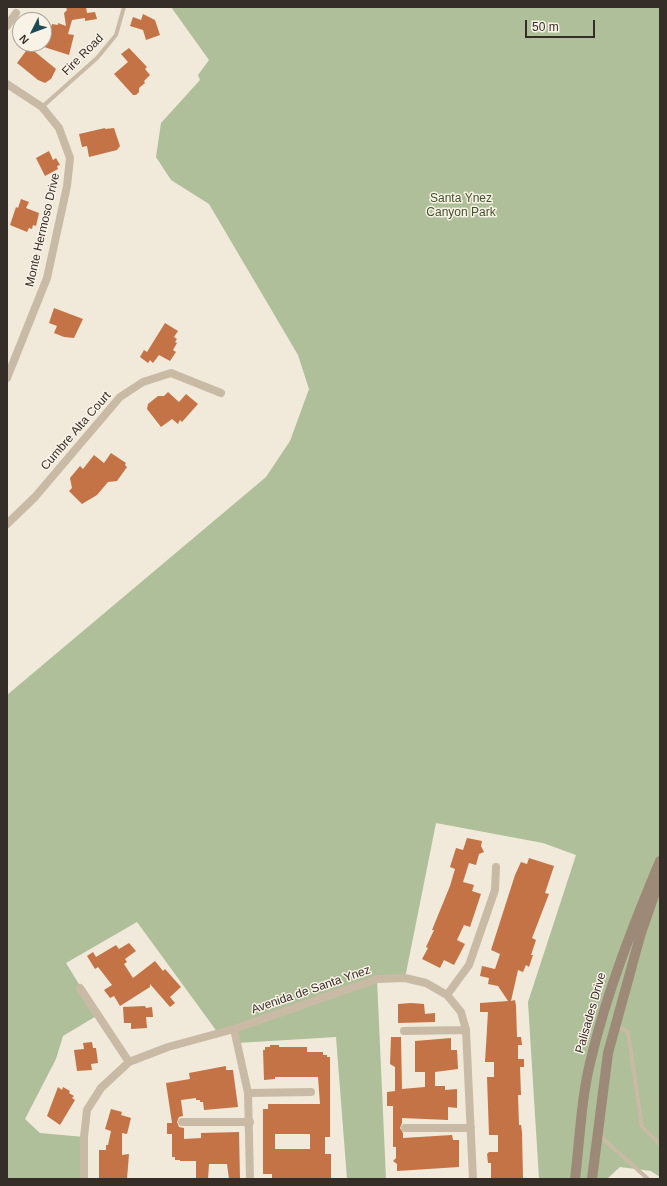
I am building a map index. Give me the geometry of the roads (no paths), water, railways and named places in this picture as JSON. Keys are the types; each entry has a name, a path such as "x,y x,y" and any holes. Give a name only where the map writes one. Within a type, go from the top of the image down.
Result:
{"street":[{"name":"Monte Hermoso Drive","path":"7,84 42,107 59,128 70,158 67,186 47,278 7,378"},
{"name":"Cumbre Alta Court","path":"7,524 35,497 120,397 144,382 172,374 221,393"},
{"name":"Palisades Drive","path":"575,1179 587,1079 597,1035 621,957 660,862"},
{"path":"447,995 469,964 495,890 496,867"},
{"path":"592,1179 608,1053 641,933 660,877"},
{"name":"Avenida de Santa Ynez","path":"84,1179 84,1137 87,1110 101,1088 128,1062 168,1047 234,1029 377,979 405,978 426,983 447,995 461,1012 466,1030 473,1179"},
{"path":"80,988 128,1062"},
{"path":"234,1029 248,1093 250,1122 250,1179"},
{"path":"404,1031 466,1030"},
{"path":"248,1093 311,1092"},
{"path":"182,1122 250,1122"},
{"path":"405,1128 471,1128"}],"lane":[{"name":"Fire Road","path":"42,107 97,58 116,35 124,7"},
{"path":"615,1025 628,1032 642,1128 660,1144"},
{"path":"597,1133 648,1179"}],"park label":[{"name":"Santa Ynez Canyon Park","path":"461,206"}]}
